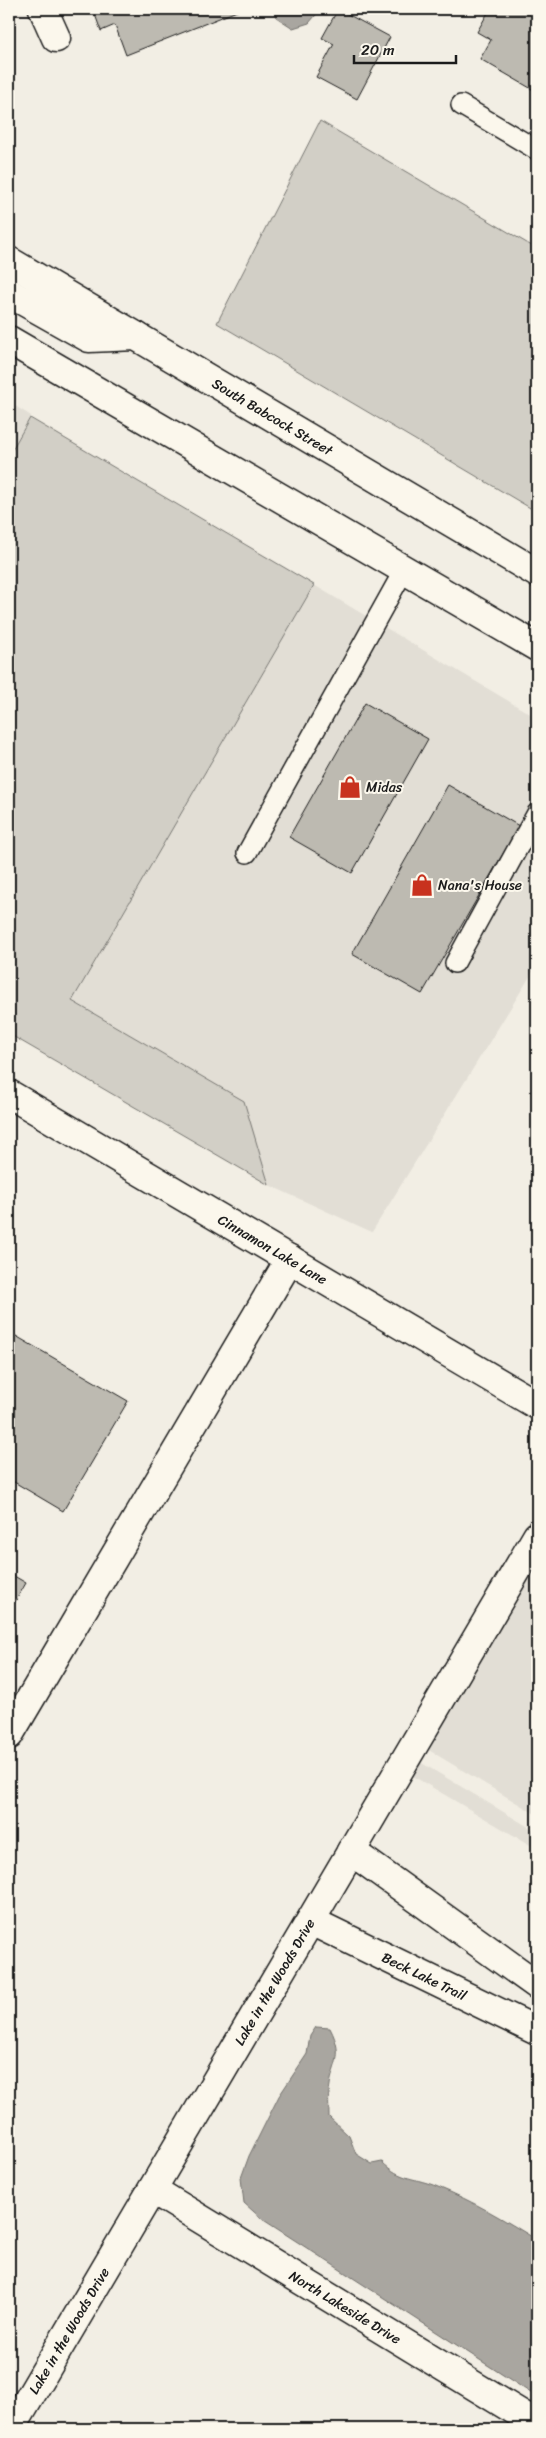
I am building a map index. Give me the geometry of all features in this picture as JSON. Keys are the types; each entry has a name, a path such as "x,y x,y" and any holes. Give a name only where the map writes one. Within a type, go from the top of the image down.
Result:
{"street":[{"path":"43,9 56,38"},
{"name":"South Babcock Street","path":"9,261 537,573"},
{"path":"9,293 89,338 136,336"},
{"path":"9,340 537,647"},
{"name":"Cinnamon Lake Lane","path":"9,1094 537,1406"},
{"path":"9,1735 290,1259"},
{"name":"Lake in the Woods Drive","path":"11,2429 154,2190 537,1536"},
{"path":"351,1851 537,1985"},
{"name":"Beck Lake Trail","path":"311,1921 537,2031"},
{"name":"North Lakeside Drive","path":"154,2190 537,2424"}],"lane":[{"path":"461,105 537,150"},
{"path":"247,854 404,570"},
{"path":"455,963 537,813"}],"shaded area":[{"path":"274,9 321,9 309,23 293,28 276,17"},
{"path":"320,121 537,249 537,512 217,323"},
{"path":"9,402 31,416 9,455"},
{"path":"30,418 314,585 72,1001 244,1101 269,1185 9,1034 9,455"},
{"path":"314,585 537,718 537,965 372,1232 269,1185 243,1101 72,1001"},
{"path":"537,1507 537,1528 420,1762 537,1832 537,1849 389,1762"},
{"path":"537,1561 537,1815 427,1749"},
{"path":"316,2027 330,2028 337,2047 336,2061 330,2083 329,2117 349,2136 356,2154 372,2164 382,2162 402,2176 430,2184 464,2198 537,2240 537,2397 262,2219 244,2203 241,2178 249,2156 279,2096 307,2054 310,2036"}],"building":[{"path":"93,9 242,9 126,55 115,25 101,31"},
{"path":"338,9 390,37 357,99 316,77 334,44 322,38"},
{"path":"490,9 537,9 537,92 480,59 491,40 477,32"},
{"path":"365,703 428,739 352,873 289,837"},
{"path":"448,785 519,826 422,994 352,954"},
{"path":"9,1332 128,1401 63,1511 9,1479"},
{"path":"9,1573 26,1583 9,1612"}],"place":[{"name":"Midas","path":"350,787"},
{"name":"Nana's House","path":"422,885"}]}
